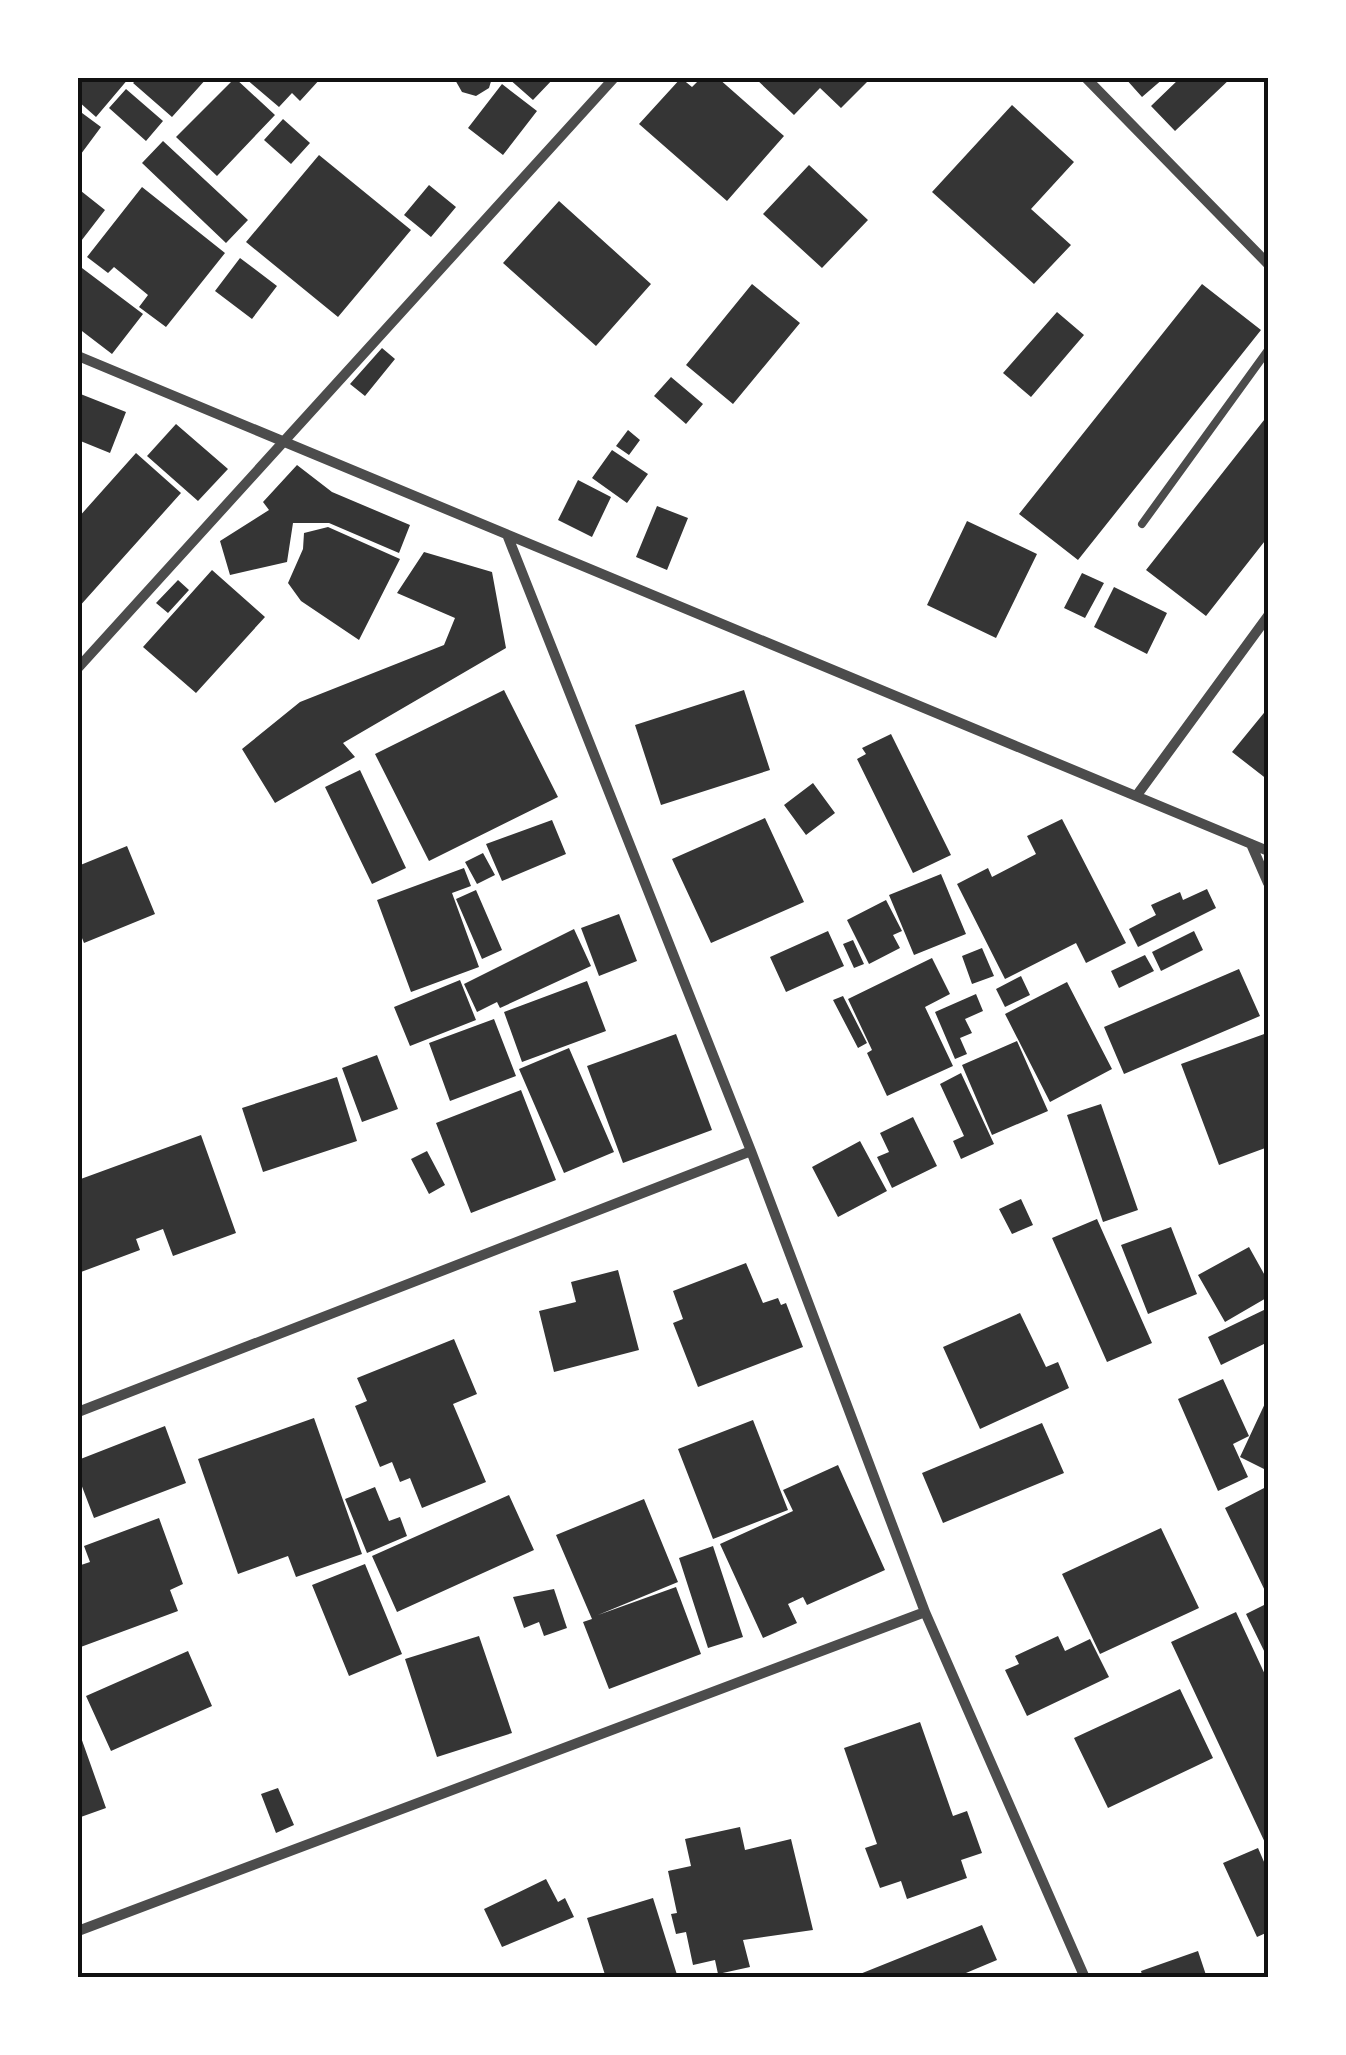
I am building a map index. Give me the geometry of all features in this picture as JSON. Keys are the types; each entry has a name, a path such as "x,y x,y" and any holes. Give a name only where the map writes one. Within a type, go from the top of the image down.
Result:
{"street":[{"path":"78,668 614,78"},
{"path":"1086,78 1268,264"},
{"path":"78,356 1268,851"},
{"path":"508,537 750,1151 924,1612 1085,1978"},
{"path":"1137,795 1268,616"},
{"path":"1250,843 1268,883"},
{"path":"78,1412 750,1151"},
{"path":"78,1931 924,1612"}],"lane":[{"path":"1142,524 1268,350"}],"building":[{"path":"78,78 129,78 96,117 78,101"},
{"path":"138,78 207,78 172,117 133,83"},
{"path":"235,78 275,115 217,176 176,137"},
{"path":"245,78 321,78 300,101 292,93 279,107"},
{"path":"454,78 492,78 489,88 476,96 462,92"},
{"path":"508,78 554,78 533,100"},
{"path":"681,78 692,87 701,78 718,78 784,136 727,201 639,124"},
{"path":"755,78 871,78 841,108 820,88 794,115"},
{"path":"1125,78 1164,78 1142,97"},
{"path":"1180,78 1231,78 1175,131 1151,106"},
{"path":"502,84 537,111 503,155 468,128"},
{"path":"126,89 163,121 146,141 109,108"},
{"path":"1012,105 1074,162 1031,209 1071,245 1034,284 932,192"},
{"path":"78,110 101,127 78,158"},
{"path":"283,119 310,143 291,164 264,140"},
{"path":"163,141 248,220 226,243 142,163"},
{"path":"319,155 411,230 338,317 246,242"},
{"path":"809,165 868,220 822,268 763,214"},
{"path":"429,185 456,207 431,237 404,215"},
{"path":"142,187 225,253 166,327 139,307 148,295 114,267 108,273 87,257"},
{"path":"81,191 105,210 78,245 78,195"},
{"path":"559,201 651,284 596,346 503,263"},
{"path":"240,258 277,286 252,319 215,291"},
{"path":"78,265 143,314 112,354 78,328"},
{"path":"752,284 800,323 733,404 686,365"},
{"path":"1202,284 1261,330 1078,560 1019,514"},
{"path":"1057,312 1084,335 1031,397 1003,373"},
{"path":"382,348 395,359 365,396 350,384"},
{"path":"671,377 703,404 686,424 654,396"},
{"path":"78,393 126,412 110,453 78,440"},
{"path":"1268,415 1268,537 1206,616 1146,570"},
{"path":"176,424 228,469 198,501 147,456"},
{"path":"628,430 640,440 629,455 616,446"},
{"path":"612,450 648,474 627,503 592,478"},
{"path":"136,453 181,493 78,608 78,518"},
{"path":"297,465 332,492 410,525 399,553 329,523 293,523 287,562 230,575 220,541 269,510 263,502"},
{"path":"578,480 611,497 592,537 558,520"},
{"path":"657,506 688,518 667,570 636,557"},
{"path":"967,521 1037,554 996,638 927,605"},
{"path":"328,527 400,559 359,640 301,601 288,583 303,549 304,533"},
{"path":"424,552 492,572 506,648 343,743 355,757 275,803 242,749 300,702 444,645 455,618 397,593"},
{"path":"212,570 265,617 196,693 143,647"},
{"path":"1082,573 1104,583 1085,618 1064,608"},
{"path":"178,580 189,590 168,613 156,603"},
{"path":"1114,587 1167,613 1147,654 1094,627"},
{"path":"504,690 558,797 429,861 375,754"},
{"path":"744,690 770,770 661,805 635,725"},
{"path":"1268,708 1268,780 1232,752"},
{"path":"891,734 951,855 913,873 857,759 866,754 862,748"},
{"path":"360,770 406,868 372,884 325,787"},
{"path":"813,783 835,813 806,835 784,805"},
{"path":"765,818 804,902 711,943 672,859"},
{"path":"1062,819 1126,943 1086,963 1076,943 1005,979 957,884 988,868 992,877 1036,854 1027,836"},
{"path":"552,820 566,854 502,881 486,844"},
{"path":"127,846 155,914 84,943 78,928 78,866"},
{"path":"483,853 495,875 477,884 465,862"},
{"path":"464,868 471,886 452,893 479,967 411,992 377,900"},
{"path":"941,874 966,934 914,955 889,895"},
{"path":"1207,889 1216,908 1138,947 1129,929 1156,915 1151,905 1180,892 1183,900"},
{"path":"476,890 502,950 482,959 456,899"},
{"path":"886,900 902,931 893,935 900,948 869,964 847,920"},
{"path":"619,914 637,961 599,976 581,928"},
{"path":"574,929 591,966 500,1008 497,1002 477,1012 464,984"},
{"path":"828,931 844,966 786,992 770,957"},
{"path":"1194,931 1203,950 1161,971 1152,952"},
{"path":"853,940 864,964 854,968 843,944"},
{"path":"982,948 994,976 972,984 962,956"},
{"path":"1145,955 1154,971 1119,988 1111,971"},
{"path":"932,958 950,994 925,1007 953,1066 887,1096 867,1053 872,1050 848,999"},
{"path":"1239,969 1260,1016 1124,1074 1104,1027"},
{"path":"1021,976 1030,995 1005,1007 996,989"},
{"path":"460,980 476,1020 410,1046 394,1007"},
{"path":"587,981 606,1031 522,1062 504,1012"},
{"path":"1067,982 1112,1069 1050,1102 1005,1014"},
{"path":"976,994 983,1011 965,1019 972,1033 960,1038 967,1054 955,1059 935,1012"},
{"path":"843,996 867,1043 858,1048 833,1000"},
{"path":"494,1019 516,1076 450,1101 429,1043"},
{"path":"1267,1033 1268,1147 1219,1165 1181,1064"},
{"path":"676,1034 712,1130 623,1163 587,1066"},
{"path":"1017,1041 1048,1111 992,1135 962,1065"},
{"path":"569,1048 614,1152 564,1173 519,1069"},
{"path":"377,1055 398,1109 362,1122 342,1068"},
{"path":"961,1073 994,1144 961,1159 953,1141 964,1136 940,1084"},
{"path":"337,1077 357,1141 263,1172 242,1108"},
{"path":"521,1090 556,1180 471,1213 436,1123"},
{"path":"1101,1104 1138,1210 1103,1222 1067,1115"},
{"path":"913,1117 937,1166 892,1188 877,1157 889,1152 880,1133"},
{"path":"201,1135 236,1233 173,1256 163,1229 136,1239 140,1250 81,1272 78,1180"},
{"path":"860,1141 887,1191 838,1217 812,1167"},
{"path":"427,1151 445,1185 429,1194 411,1159"},
{"path":"1021,1199 1033,1225 1012,1234 999,1209"},
{"path":"1097,1219 1152,1343 1107,1362 1052,1238"},
{"path":"1171,1227 1197,1294 1148,1314 1121,1245"},
{"path":"1249,1247 1268,1281 1268,1297 1225,1322 1198,1275"},
{"path":"746,1263 763,1303 778,1298 781,1305 786,1303 803,1347 698,1387 673,1323 683,1319 673,1291"},
{"path":"618,1270 639,1350 554,1372 539,1311 576,1302 571,1282"},
{"path":"1268,1308 1268,1342 1221,1365 1208,1337"},
{"path":"1020,1313 1046,1367 1058,1362 1069,1388 980,1429 943,1347"},
{"path":"454,1339 477,1394 453,1404 486,1482 422,1508 410,1478 400,1482 392,1462 380,1467 355,1406 367,1401 357,1378"},
{"path":"1223,1379 1249,1436 1233,1444 1248,1477 1218,1491 1178,1399"},
{"path":"1268,1397 1268,1471 1240,1457"},
{"path":"314,1418 362,1554 296,1577 288,1556 238,1574 198,1459"},
{"path":"753,1420 788,1510 713,1539 678,1449"},
{"path":"1042,1423 1064,1473 943,1523 922,1473"},
{"path":"165,1426 186,1483 94,1518 78,1476 78,1460"},
{"path":"838,1465 885,1570 807,1605 803,1597 788,1604 797,1623 763,1638 720,1544 793,1511 783,1490"},
{"path":"1268,1486 1268,1597 1225,1508"},
{"path":"375,1487 389,1521 400,1517 407,1536 367,1553 345,1499"},
{"path":"509,1495 534,1550 397,1612 372,1556"},
{"path":"644,1499 678,1582 598,1615 676,1587 701,1654 609,1689 583,1622 592,1619 556,1535"},
{"path":"159,1518 183,1584 170,1590 178,1611 78,1648 78,1566 90,1562 84,1546"},
{"path":"1161,1528 1199,1608 1100,1654 1062,1574"},
{"path":"713,1546 743,1637 708,1648 679,1558"},
{"path":"365,1564 402,1654 349,1676 312,1585"},
{"path":"554,1589 567,1628 544,1636 539,1622 524,1628 513,1597"},
{"path":"1268,1603 1268,1659 1246,1614"},
{"path":"1236,1612 1268,1681 1268,1849 1171,1642"},
{"path":"479,1636 512,1733 437,1757 405,1659"},
{"path":"1058,1636 1065,1651 1090,1639 1109,1677 1027,1716 1005,1670 1019,1664 1015,1656"},
{"path":"188,1651 212,1706 111,1751 86,1696"},
{"path":"1180,1689 1213,1758 1108,1808 1074,1738"},
{"path":"920,1722 953,1816 967,1811 982,1853 961,1860 967,1878 907,1899 901,1881 880,1888 865,1848 877,1844 844,1748"},
{"path":"78,1729 106,1808 78,1818"},
{"path":"278,1788 294,1825 276,1833 261,1794"},
{"path":"740,1827 745,1850 791,1839 813,1930 743,1940 750,1967 718,1974 715,1960 693,1965 686,1932 676,1934 671,1914 677,1913 668,1871 691,1866 685,1839"},
{"path":"1258,1848 1268,1871 1268,1932 1257,1937 1223,1863"},
{"path":"546,1879 558,1902 565,1898 574,1917 502,1947 484,1909"},
{"path":"653,1898 678,1978 606,1978 587,1918"},
{"path":"982,1925 997,1960 954,1978 850,1978"},
{"path":"1198,1951 1207,1978 1143,1978 1141,1971"}]}
